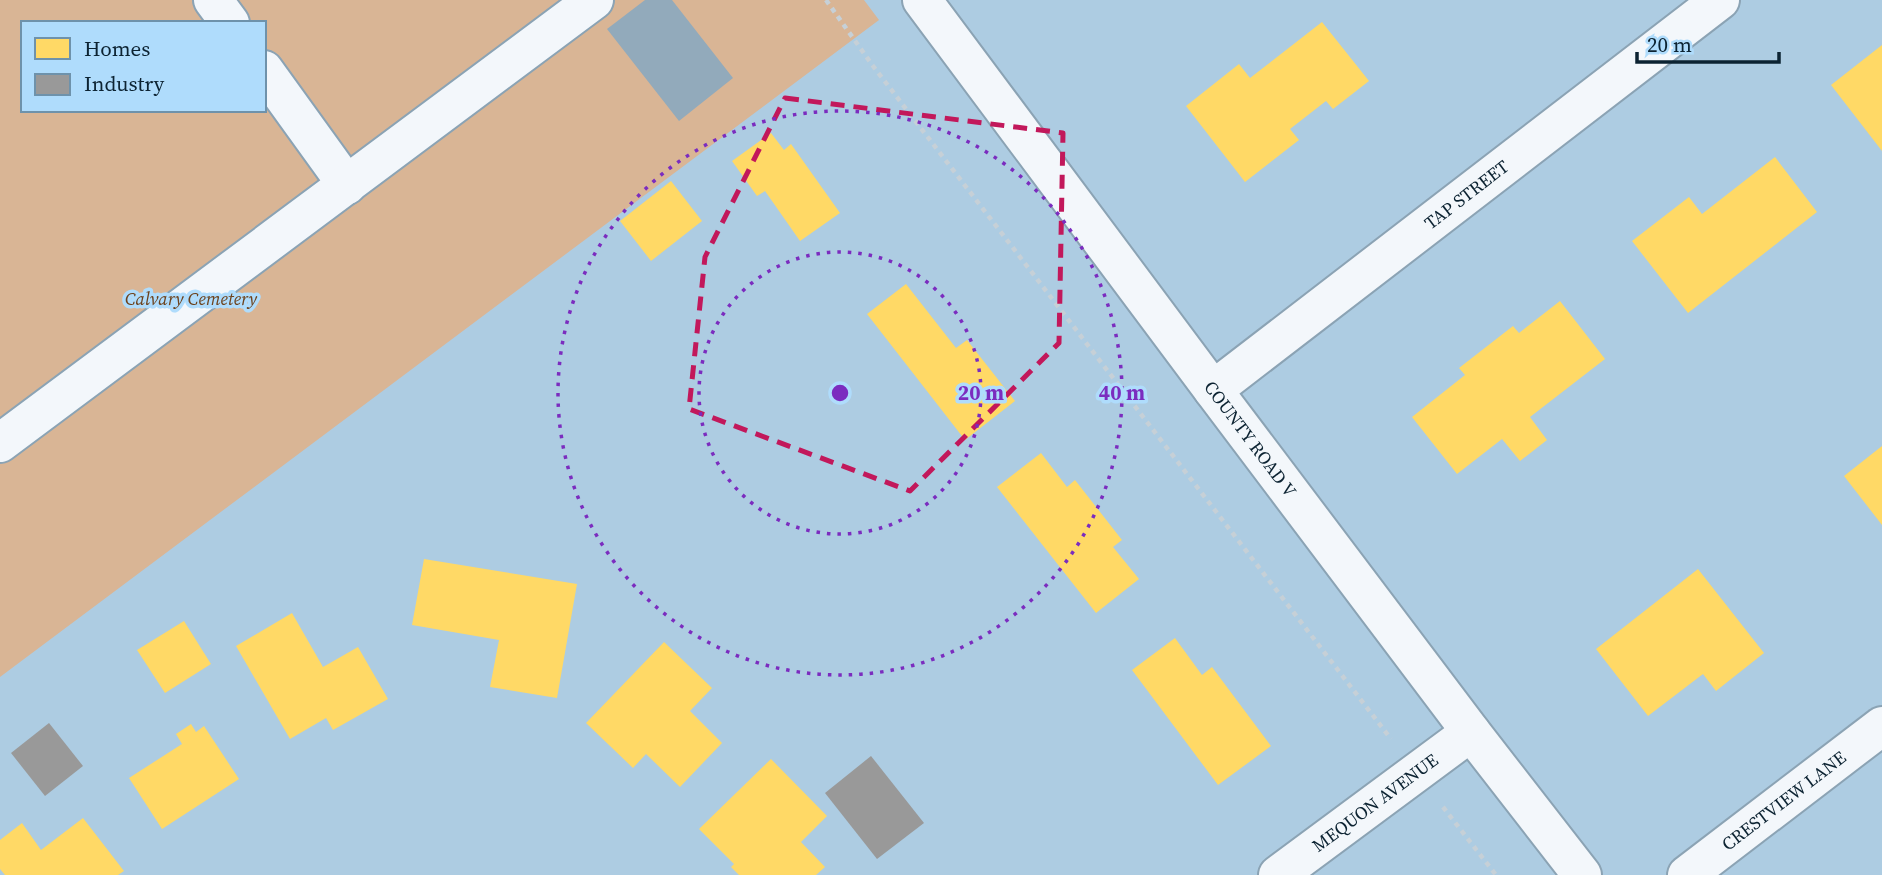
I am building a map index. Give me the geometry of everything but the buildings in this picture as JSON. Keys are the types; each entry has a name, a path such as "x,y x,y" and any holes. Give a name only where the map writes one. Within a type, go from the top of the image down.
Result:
{"street":[{"path":"213,0 229,21"},
{"path":"0,443 594,0"},
{"name":"COUNTY ROAD V","path":"922,0 1213,390 1582,875"},
{"name":"TAP STREET","path":"1213,390 1720,0"},
{"path":"266,73 347,185"},
{"name":"CRESTVIEW LANE","path":"1687,875 1882,726"},
{"name":"MEQUON AVENUE","path":"1278,875 1471,732"}],"path":[{"path":"826,0 890,88 1496,875"}],"highlighted area":[{"path":"785,98 1063,133 1059,343 910,491 689,409 705,257"}],"green space":[{"name":"Calvary Cemetery","path":"0,0 864,0 879,20 0,677"}]}
